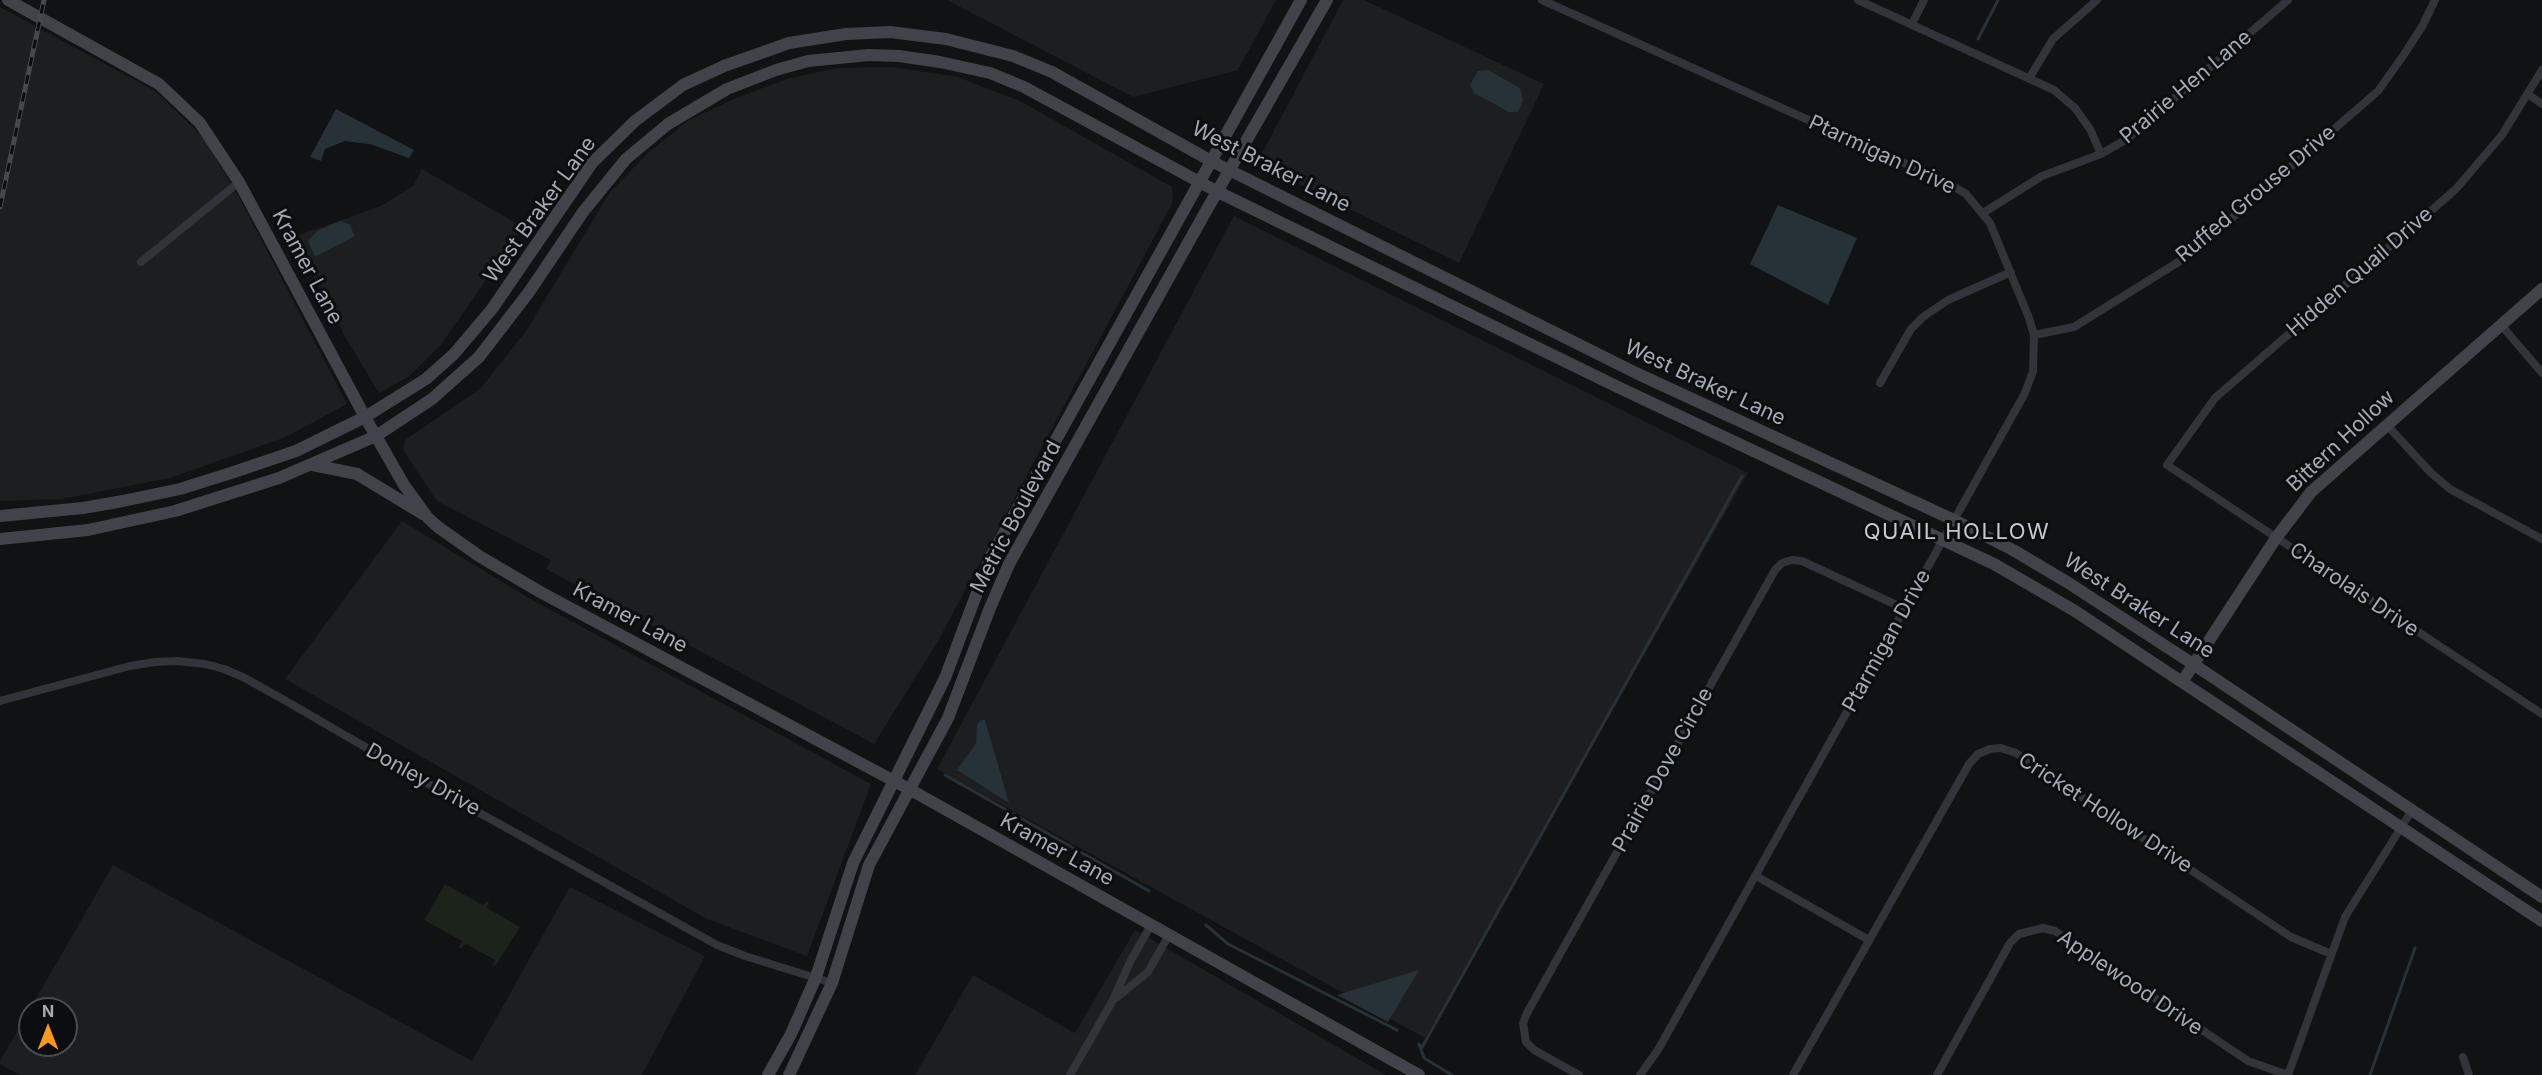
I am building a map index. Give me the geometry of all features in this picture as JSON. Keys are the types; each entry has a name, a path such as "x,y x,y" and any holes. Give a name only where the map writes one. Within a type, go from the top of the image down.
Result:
{"main road":[{"name":"Kramer Lane","path":"8,0 159,84 200,123 240,182 365,417 404,485 428,518 479,556 542,593 909,789 1419,1075"},
{"name":"Metric Boulevard","path":"768,1075 791,1034 816,977 853,863 945,678 990,558 1213,162 1301,0"},
{"name":"Metric Boulevard","path":"789,1075 832,983 869,865 948,718 1009,564 1327,0"},
{"name":"West Braker Lane","path":"0,516 83,508 180,489 231,473 296,450 365,417 426,380 454,354 492,309 592,163 635,121 683,86 724,66 789,44 846,34 890,32 946,39 1013,56 1052,72 1213,162 1636,373 1956,520 2067,582 2542,897"},
{"path":"789,44 798,64"},
{"path":"765,51 772,71"},
{"name":"West Braker Lane","path":"0,539 88,530 175,511 279,478 376,436 432,399 473,363 524,300 583,212 626,159 668,124 727,88 798,64 849,57 899,56 940,62 990,73 1024,87 1218,192 1624,390 1944,538 2036,586 2542,921"},
{"path":"546,228 566,238"},
{"path":"1416,289 1430,270"},
{"name":"Bittern Hollow","path":"2182,682 2276,538 2311,492 2542,289"},
{"path":"1624,390 1636,373"},
{"path":"313,465 357,474 428,518"},
{"path":"1042,468 1058,478"},
{"path":"83,508 88,530"}],"street":[{"name":"Ptarmigan Drive","path":"1542,0 1946,182 1966,194 1983,213 2011,272 2034,335 2033,371 2025,393 1658,1050 1640,1075"},
{"path":"1858,0 2054,90 2075,108 2090,129 2101,154"},
{"path":"1912,24 1924,0"},
{"path":"2030,77 2040,57 2053,39 2097,0"},
{"name":"Prairie Hen Lane","path":"1983,213 2042,176 2101,154 2127,139 2288,0"},
{"name":"Ruffed Grouse Drive","path":"2034,335 2074,327 2194,250 2378,91 2413,41 2435,0"},
{"name":"Hidden Quail Drive","path":"2167,465 2215,398 2456,189 2502,135 2529,95 2542,70"},
{"path":"2529,95 2542,104"},
{"path":"141,262 240,182"},
{"path":"1880,383 1911,329 1923,317 1948,300 2011,272"},
{"path":"2502,326 2542,373"},
{"path":"2386,424 2430,473 2450,489 2542,538"},
{"name":"Charolais Drive","path":"2167,465 2542,714"},
{"name":"Prairie Dove Circle","path":"1579,1075 1534,1050 1526,1042 1523,1023 1775,570 1782,563 1792,560 1802,561 1905,609"},
{"name":"Donley Drive","path":"0,701 129,666 155,662 177,661 224,669 286,701 460,802 717,945 832,983"},
{"name":"Cricket Hollow Drive","path":"1793,1075 1969,764 1978,754 1989,749 2001,748 2016,753 2291,937 2331,954"},
{"path":"2288,1075 2345,917 2412,810"},
{"path":"1756,876 1869,940"},
{"path":"1070,1075 1113,1000 1130,962 1151,925"},
{"name":"Applewood Drive","path":"1937,1075 2010,943 2019,934 2043,928 2055,931 2248,1061 2288,1075"},
{"path":"1113,1000 1148,972 1169,935"},
{"path":"2463,1057 2469,1075"}],"shaded area":[{"path":"947,0 1276,0 1238,70 1133,97"},
{"path":"1343,0 1364,0 1544,84 1459,263 1257,163"},
{"path":"0,7 155,91 203,137 239,197 347,404 286,437 170,478 62,499 0,501"},
{"path":"892,67 958,77 1022,102 1172,187 1173,202 937,643 874,744 546,569 551,560 437,501 403,450 405,440 480,389 526,331 610,192 649,152 689,120 736,98 787,79 837,68"},
{"path":"1488,70 1520,88 1523,100 1518,112 1509,112 1474,93 1470,85 1478,71"},
{"path":"336,109 414,150 409,158 370,144 345,141 325,149 321,161 310,157"},
{"path":"422,169 523,227 440,346 408,377 379,393 344,335 293,237 381,206 413,186"},
{"path":"1778,205 1857,238 1828,305 1750,264"},
{"path":"1234,216 1748,473 1425,1038 937,769"},
{"path":"340,221 349,224 355,236 315,257 308,241 317,231"},
{"path":"402,521 527,597 871,784 807,956 707,919 285,679"},
{"path":"981,720 985,720 1009,803 957,770 976,743 977,725"},
{"path":"113,865 472,1061 570,887 705,956 642,1075 20,1075 0,1064 18,1030 18,1057 78,1057 78,997 37,997"},
{"path":"445,884 483,905 489,900 487,908 520,927 496,965 492,966 495,960 466,944 460,949 462,941 424,920"},
{"path":"1135,930 1386,1075 915,1075 973,975 1075,1033"},
{"path":"1419,970 1388,1022 1337,995"}],"waterway":[{"path":"1978,39 1998,0"},
{"path":"1421,1049 1742,476"},
{"path":"945,775 1149,891"},
{"path":"1206,925 1228,944 1397,1030"},
{"path":"2370,1075 2415,948"},
{"path":"1419,1044 1424,1058 1452,1075"}],"railway":[{"path":"0,207 44,0"}],"district":[{"name":"QUAIL HOLLOW","path":"1957,532"}]}
